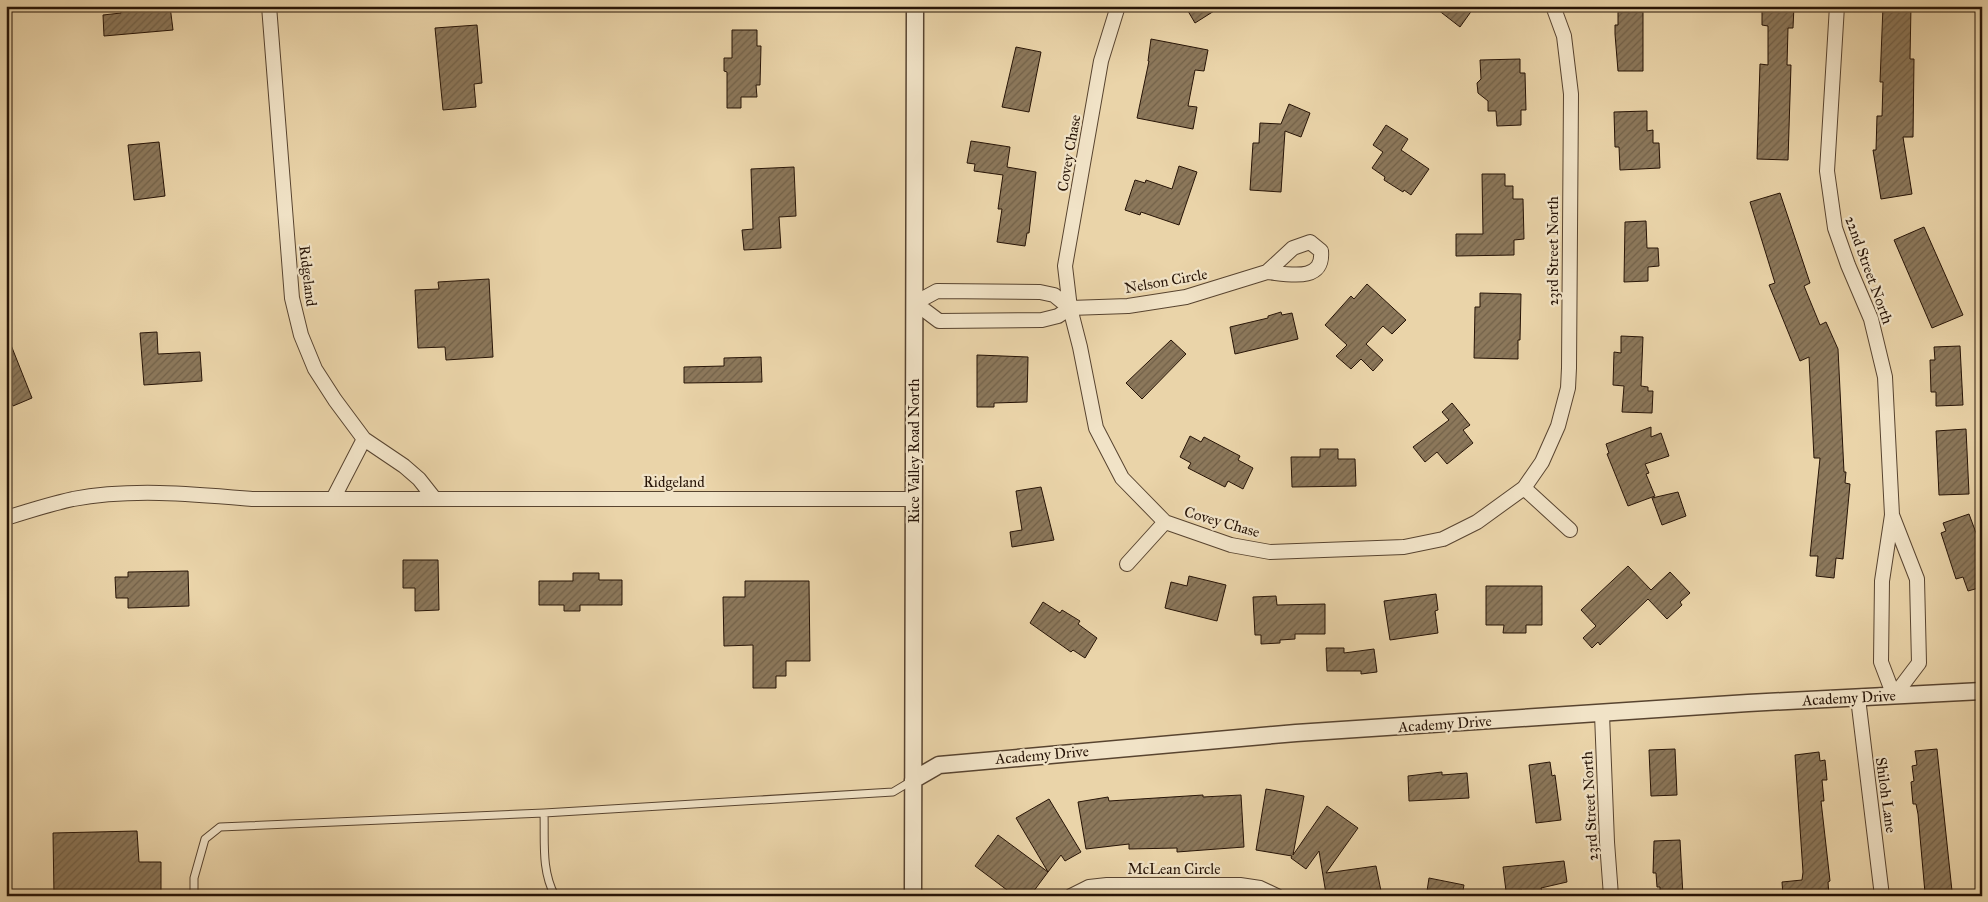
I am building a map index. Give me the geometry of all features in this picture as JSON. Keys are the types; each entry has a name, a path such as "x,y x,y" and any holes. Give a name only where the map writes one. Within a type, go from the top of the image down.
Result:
{"street":[{"name":"Ridgeland","path":"269,6 283,202 294,307 301,335 315,369 364,439 404,466 419,479 434,498"},
{"name":"Rice Valley Road North","path":"913,896 915,6"},
{"name":"Covey Chase","path":"1118,6 1101,61 1066,266 1070,308 1080,347 1096,428 1122,478 1166,522 1231,545 1270,552 1404,547 1424,544 1460,531 1485,517 1524,488"},
{"name":"23rd Street North","path":"1524,488 1542,462 1558,426 1568,388 1571,94 1564,36 1553,6"},
{"name":"22nd Street North","path":"1837,6 1827,171 1831,209 1841,247 1871,319 1881,357 1888,416 1892,515 1882,581 1881,662 1894,696"},
{"name":"Nelson Circle","path":"1070,308 1128,306 1186,297 1266,272"},
{"path":"937,291 1040,292 1054,295 1070,308 1058,316 1042,320 939,321 915,303 937,291"},
{"path":"334,499 364,439"},
{"path":"1524,488 1570,530"},
{"name":"Ridgeland","path":"6,518 74,499 114,494 334,499 914,499"},
{"name":"22nd Street North","path":"1892,515 1917,578 1919,663 1894,696"},
{"path":"1128,564 1166,522"},
{"name":"Academy Drive","path":"913,780 939,765 1296,733 1982,691"},
{"name":"Shiloh Lane","path":"1858,698 1882,896"},
{"name":"23rd Street North","path":"1602,714 1607,842 1612,896"},
{"name":"McLean Circle","path":"1071,896 1089,887 1107,885 1240,884 1260,888 1277,896"}],"lane":[{"path":"194,896 194,878 205,839 220,827 544,813 892,792 913,780"},
{"path":"544,813 545,867 549,884 555,896"}],"building":[{"path":"120,6 170,6 173,30 104,36 103,15 121,13"},
{"path":"1185,6 1222,6 1195,23"},
{"path":"1433,6 1475,6 1460,27"},
{"path":"1762,6 1794,6 1793,28 1788,28 1787,65 1791,65 1788,160 1757,159 1760,64 1768,65 1768,26 1762,25"},
{"path":"1883,6 1911,6 1910,59 1914,59 1913,137 1903,137 1912,194 1881,199 1873,150 1876,150 1877,116 1882,116 1883,82 1880,82"},
{"path":"1618,12 1643,12 1643,71 1618,71 1615,25 1618,25"},
{"path":"477,25 482,83 474,84 476,107 443,110 435,28"},
{"path":"732,30 757,30 757,46 761,46 760,85 756,85 757,97 741,97 741,108 727,108 727,72 724,71 724,58 732,58"},
{"path":"1151,39 1208,50 1204,71 1195,70 1188,106 1197,107 1193,129 1137,118 1149,61"},
{"path":"1016,47 1041,52 1029,112 1002,107"},
{"path":"1520,59 1520,73 1525,73 1526,110 1521,110 1521,125 1497,126 1496,111 1488,111 1488,101 1478,93 1477,83 1481,79 1480,60"},
{"path":"1289,104 1310,113 1301,137 1285,131 1281,192 1250,190 1253,143 1259,143 1260,123 1281,124"},
{"path":"1647,111 1647,131 1653,130 1653,143 1659,143 1660,168 1620,170 1619,147 1615,147 1614,112"},
{"path":"1386,125 1408,139 1401,150 1429,169 1411,195 1384,180 1385,177 1372,168 1383,152 1373,145"},
{"path":"971,141 1010,147 1007,167 1036,172 1029,233 1027,233 1025,246 997,242 1002,209 998,209 1003,175 974,171 975,164 967,163"},
{"path":"159,142 165,196 134,200 128,145"},
{"path":"1179,166 1197,172 1179,225 1141,212 1140,215 1125,210 1135,180 1145,183 1146,180 1172,189"},
{"path":"794,167 796,216 779,217 781,248 744,250 742,230 753,229 751,169"},
{"path":"1482,174 1505,174 1505,186 1513,186 1513,199 1523,199 1524,239 1514,240 1514,255 1456,256 1456,234 1483,234"},
{"path":"1780,193 1810,283 1804,286 1820,325 1826,322 1838,349 1844,472 1846,472 1845,483 1850,484 1843,559 1836,558 1834,578 1816,576 1818,556 1810,556 1820,458 1814,458 1809,357 1800,361 1769,285 1775,283 1750,202"},
{"path":"1646,221 1647,248 1658,248 1659,266 1648,267 1648,281 1624,282 1625,222"},
{"path":"1924,227 1963,315 1932,328 1894,240"},
{"path":"489,279 493,357 446,360 445,347 418,348 415,290 439,289 438,282"},
{"path":"1367,284 1406,320 1392,334 1383,326 1366,344 1383,360 1373,371 1361,359 1351,369 1336,356 1347,345 1325,325 1351,296 1354,299"},
{"path":"1480,293 1521,294 1518,359 1474,358 1475,307 1480,307"},
{"path":"1281,312 1282,315 1292,313 1298,339 1235,354 1230,327 1268,318 1268,316"},
{"path":"157,332 158,354 200,352 202,381 144,385 140,333"},
{"path":"7,335 32,398 13,406 6,390"},
{"path":"1621,336 1643,337 1641,386 1648,387 1648,391 1653,391 1652,413 1622,412 1624,386 1613,385 1614,352 1621,353"},
{"path":"1171,340 1186,354 1142,399 1126,383"},
{"path":"1960,346 1963,405 1936,406 1936,392 1931,392 1930,360 1935,360 1934,347"},
{"path":"977,355 1028,357 1027,402 994,403 994,407 977,407"},
{"path":"761,357 762,382 684,383 684,367 724,366 724,358"},
{"path":"1452,403 1470,425 1463,430 1473,443 1447,464 1437,452 1425,462 1413,447 1449,420 1442,412"},
{"path":"1651,427 1651,437 1661,433 1669,456 1645,464 1649,473 1646,474 1655,496 1628,506 1607,454 1609,453 1606,444"},
{"path":"1966,429 1969,494 1939,495 1936,431"},
{"path":"1190,436 1201,442 1204,437 1240,456 1238,460 1253,468 1243,489 1228,481 1225,487 1188,468 1191,463 1180,457"},
{"path":"1320,449 1338,449 1338,459 1355,459 1356,486 1292,487 1291,457 1320,457"},
{"path":"1041,487 1054,540 1012,547 1010,532 1022,530 1016,491"},
{"path":"1678,492 1686,516 1662,525 1652,498"},
{"path":"1969,514 1982,549 1982,587 1968,591 1963,577 1956,579 1941,533 1946,531 1943,523"},
{"path":"403,560 438,560 439,610 415,611 415,588 403,588"},
{"path":"1628,566 1651,590 1670,572 1690,593 1680,602 1682,605 1667,619 1648,599 1600,645 1598,642 1592,648 1583,638 1596,626 1581,610"},
{"path":"188,571 189,606 128,608 128,598 116,598 115,577 128,577 128,572"},
{"path":"573,573 599,573 599,580 622,580 622,605 580,605 580,611 564,611 564,605 539,605 539,581 573,581"},
{"path":"1189,576 1226,585 1217,621 1165,608 1171,582 1187,586"},
{"path":"745,581 809,581 810,661 786,661 786,676 776,676 776,688 753,688 753,645 724,646 723,597 745,597"},
{"path":"1486,586 1542,586 1542,625 1526,625 1526,633 1503,633 1504,625 1486,625"},
{"path":"1436,594 1438,610 1435,611 1438,633 1390,640 1384,601"},
{"path":"1276,596 1277,605 1325,604 1325,634 1295,634 1295,639 1280,640 1280,643 1261,644 1261,635 1255,635 1253,597"},
{"path":"1043,602 1060,613 1062,610 1080,621 1078,624 1097,638 1085,658 1073,650 1071,652 1030,623"},
{"path":"1326,648 1344,648 1344,653 1374,649 1377,672 1361,674 1361,671 1327,671"},
{"path":"1675,749 1677,795 1651,796 1649,750"},
{"path":"1937,749 1952,891 1925,893 1918,814 1916,804 1913,804 1911,782 1914,781 1912,766 1917,765 1915,751"},
{"path":"1819,752 1820,761 1825,760 1827,780 1822,780 1824,801 1821,801 1830,881 1828,882 1829,896 1783,896 1782,882 1802,880 1803,872 1795,755"},
{"path":"1550,762 1552,776 1555,775 1561,820 1536,823 1529,765"},
{"path":"1442,772 1442,775 1467,773 1469,798 1409,801 1408,776"},
{"path":"1266,789 1304,796 1293,855 1327,806 1358,828 1326,873 1376,866 1382,896 1326,894 1319,851 1306,869 1291,858 1292,856 1256,850"},
{"path":"1203,795 1203,797 1241,795 1244,847 1177,852 1177,848 1129,849 1129,844 1086,849 1078,802 1108,797 1109,801"},
{"path":"1049,799 1081,852 1065,861 1061,855 1048,872 1016,818"},
{"path":"137,831 139,862 161,862 161,896 54,896 53,833"},
{"path":"998,835 1048,872 1030,896 1015,896 975,866"},
{"path":"1680,840 1683,896 1660,896 1660,887 1657,887 1656,873 1653,873 1654,841"},
{"path":"1564,861 1567,882 1541,888 1542,891 1522,893 1522,890 1506,891 1503,867"},
{"path":"1429,878 1464,885 1462,896 1429,896 1427,891"}]}
